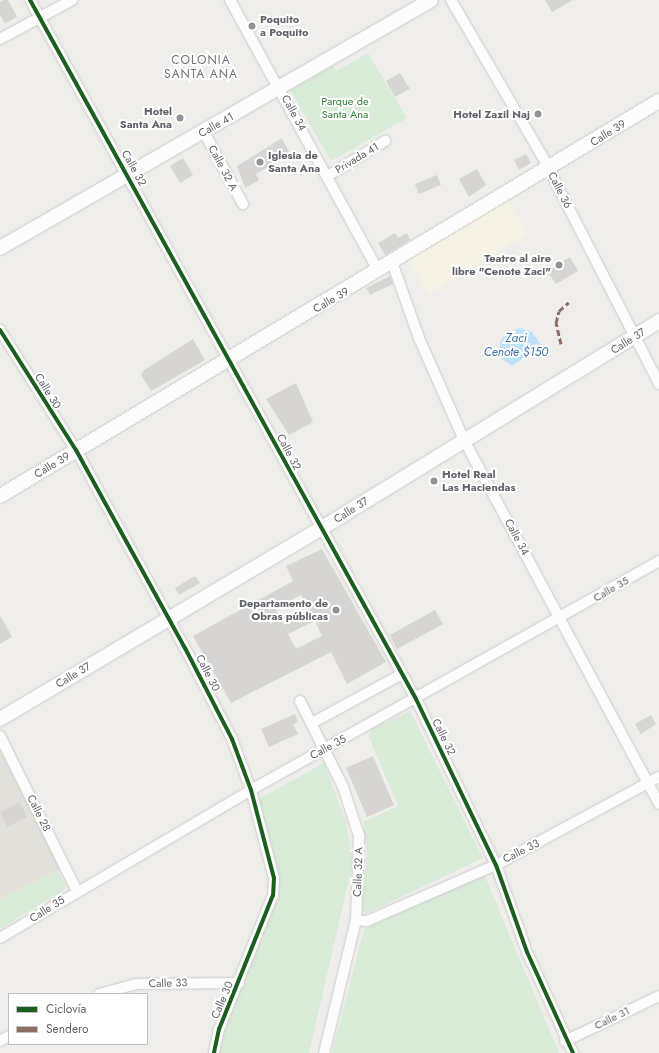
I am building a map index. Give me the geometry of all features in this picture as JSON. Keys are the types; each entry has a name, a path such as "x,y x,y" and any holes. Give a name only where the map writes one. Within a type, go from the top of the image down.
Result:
{"main road":[{"name":"Calle 41","path":"0,248 280,89 431,0"},
{"name":"Calle 39","path":"0,496 228,358 549,169 659,101"},
{"name":"Calle 37","path":"0,719 167,617 320,529 659,321"}],"street":[{"name":"Calle 32","path":"30,0 128,174 320,529 416,699 496,865 527,952 565,1041 573,1053"},
{"path":"0,39 72,0"},
{"name":"Calle 34","path":"230,0 329,175 378,270"},
{"name":"Calle 36","path":"451,0 549,169 659,384"},
{"name":"Calle 32 A","path":"204,132 242,204"},
{"name":"Privada 41","path":"329,175 385,141"},
{"name":"Calle 34","path":"392,262 419,338 464,440 659,804"},
{"name":"Calle 30","path":"0,330 76,450 232,739 251,790 274,878 273,895 238,983 214,1053"},
{"name":"Calle 35","path":"0,938 77,891 251,790 416,699 659,561"},
{"path":"312,723 402,674"},
{"name":"Calle 32 A","path":"300,701 325,748 351,807 359,836 356,920 324,1053"},
{"name":"Calle 28","path":"0,736 77,891"},
{"name":"Calle 33","path":"356,920 367,921 496,865 659,777"},
{"name":"Calle 33","path":"103,993 136,984 238,983"},
{"name":"Calle 31","path":"565,1041 659,996"}],"shaded area":[{"path":"507,199 528,234 429,294 407,259"},
{"path":"0,752 63,867 1,901 0,899"}],"green space":[{"name":"Parque de Santa Ana","path":"368,53 407,118 331,161 290,90 333,66 336,71"},
{"path":"410,711 483,858 367,913 360,910 367,854 363,822 398,806 369,737 371,729"},
{"path":"324,763 346,822 353,862 309,1053 217,1053 223,1023 276,898 257,800"},
{"path":"58,870 66,886 63,891 0,929 0,899"},
{"path":"484,874 559,1053 332,1053 364,929"}],"water":[{"name":"Zaci Cenote $150","path":"519,328 532,332 541,345 512,366 501,358 500,343 504,336"}],"building":[{"path":"8,0 17,17 5,24 0,15 0,2"},
{"path":"545,0 573,0 552,12"},
{"path":"400,73 410,89 395,97 386,81"},
{"name":"Iglesia de Santa Ana","path":"282,138 290,154 256,174 259,180 245,188 237,166"},
{"path":"526,154 531,163 519,170 514,160"},
{"path":"183,158 193,175 180,183 170,166"},
{"path":"477,169 486,185 469,197 459,179"},
{"path":"437,175 441,185 419,194 415,184"},
{"path":"395,233 398,238 407,233 410,240 385,255 378,243"},
{"path":"570,257 578,271 556,284 547,271"},
{"path":"390,276 393,284 370,295 366,288"},
{"path":"193,339 205,360 151,391 141,375 144,370"},
{"path":"296,383 313,422 289,435 266,399"},
{"path":"322,549 386,662 347,684 331,652 231,703 193,636 293,581 286,566","holes":["301,595 310,612 284,625 275,608","315,621 322,636 296,649 288,634"]},
{"path":"195,576 200,583 179,595 175,588"},
{"path":"435,610 443,624 397,649 390,635"},
{"path":"0,615 12,637 0,644"},
{"path":"295,714 298,722 293,724 298,734 269,747 261,729"},
{"path":"651,715 656,724 641,734 635,724"},
{"path":"373,756 394,805 367,817 346,768"},
{"path":"20,802 27,817 7,827 0,812"}],"marked path":[{"path":"561,344 556,323 559,311 569,302"}],"cycle path":[{"path":"30,0 416,699 496,865 527,952 573,1053"},
{"path":"0,330 76,450 185,648 232,739 251,790 274,878 273,895 219,1029 214,1053"}],"place":[{"name":"Poquito a Poquito","path":"252,26"},
{"name":"Hotel Zazil Naj","path":"538,114"},
{"name":"Hotel Santa Ana","path":"180,118"},
{"name":"Iglesia de Santa Ana","path":"260,162"},
{"name":"Teatro al aire libre \"Cenote Zaci\"","path":"559,265"},
{"name":"Hotel Real Las Haciendas","path":"434,481"},
{"name":"Departamento de Obras públicas","path":"336,610"}],"district":[{"name":"COLONIA SANTA ANA","path":"201,68"}]}
